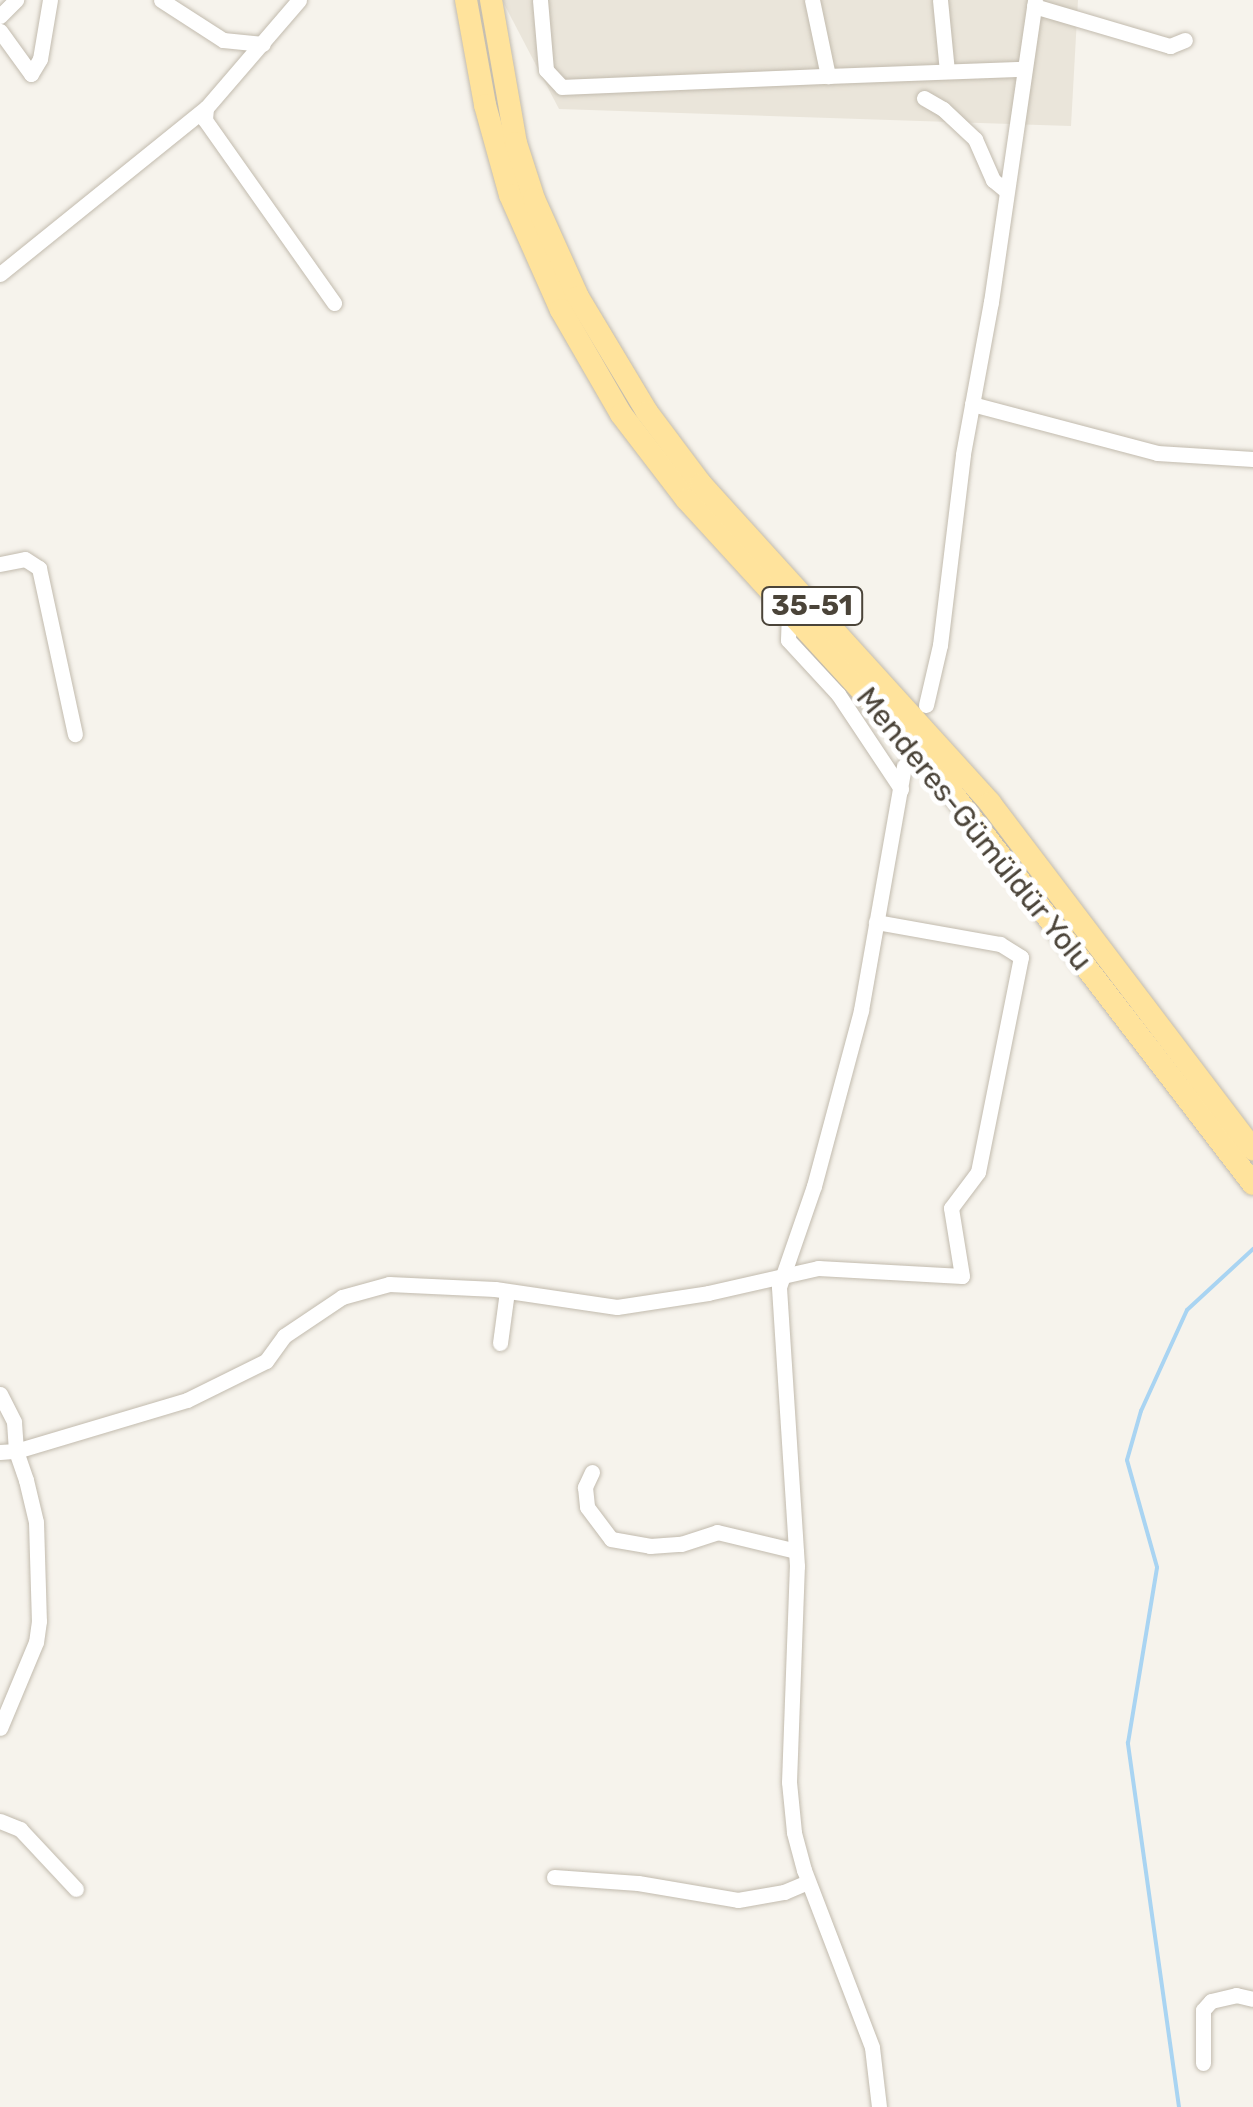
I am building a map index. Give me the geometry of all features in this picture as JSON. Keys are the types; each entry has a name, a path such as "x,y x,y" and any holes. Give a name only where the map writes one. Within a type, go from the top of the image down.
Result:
{"main road":[{"name":"Menderes-Gümüldür Yolu","path":"466,0 485,105 510,195 561,310 621,414 687,500 932,767 1253,1184"},
{"name":"Menderes-Gümüldür Yolu","path":"491,0 516,143 534,199 578,297 646,412 701,484 990,803 1253,1149"}],"street":[{"path":"0,16 16,0"},
{"path":"0,31 32,74 40,60 50,0"},
{"path":"161,0 223,40 263,44"},
{"path":"0,274 206,108 299,0"},
{"path":"540,0 546,70 562,86 1022,69"},
{"path":"812,0 828,76"},
{"path":"940,0 946,71"},
{"path":"926,705 940,646 972,404 992,302 1004,189 1034,3 1170,46 1185,40"},
{"path":"924,98 943,109 974,139 993,180 1004,189"},
{"path":"206,108 205,120 215,141 286,231 314,280 334,304"},
{"path":"972,404 1158,453 1253,459"},
{"path":"0,564 25,558 39,568 76,734"},
{"path":"789,612 788,640 838,694 901,789"},
{"path":"879,2107 872,2048 808,1882 794,1832 789,1782 796,1551 778,1287 830,1130 862,1010 904,766"},
{"path":"8,1451 188,1400 266,1361 284,1336 342,1297 388,1284 507,1290 616,1307 818,1268 962,1276 951,1208 978,1172 1022,957 1000,944 876,922"},
{"path":"500,1343 507,1290"},
{"path":"0,1394 14,1422 8,1451 36,1522 39,1621 36,1642 0,1728"},
{"path":"592,1472 586,1487 587,1508 611,1540 650,1546 681,1544 717,1532 796,1551"},
{"path":"0,1821 20,1829 76,1889"},
{"path":"554,1877 638,1883 738,1900 784,1892 808,1882"},
{"path":"1203,2063 1203,2010 1211,2001 1236,1994 1253,1999"}],"shaded area":[{"path":"502,0 1078,0 1071,126 559,109"}],"waterway":[{"path":"1179,2107 1128,1743 1157,1567 1127,1460 1141,1411 1187,1310 1253,1249"}]}
